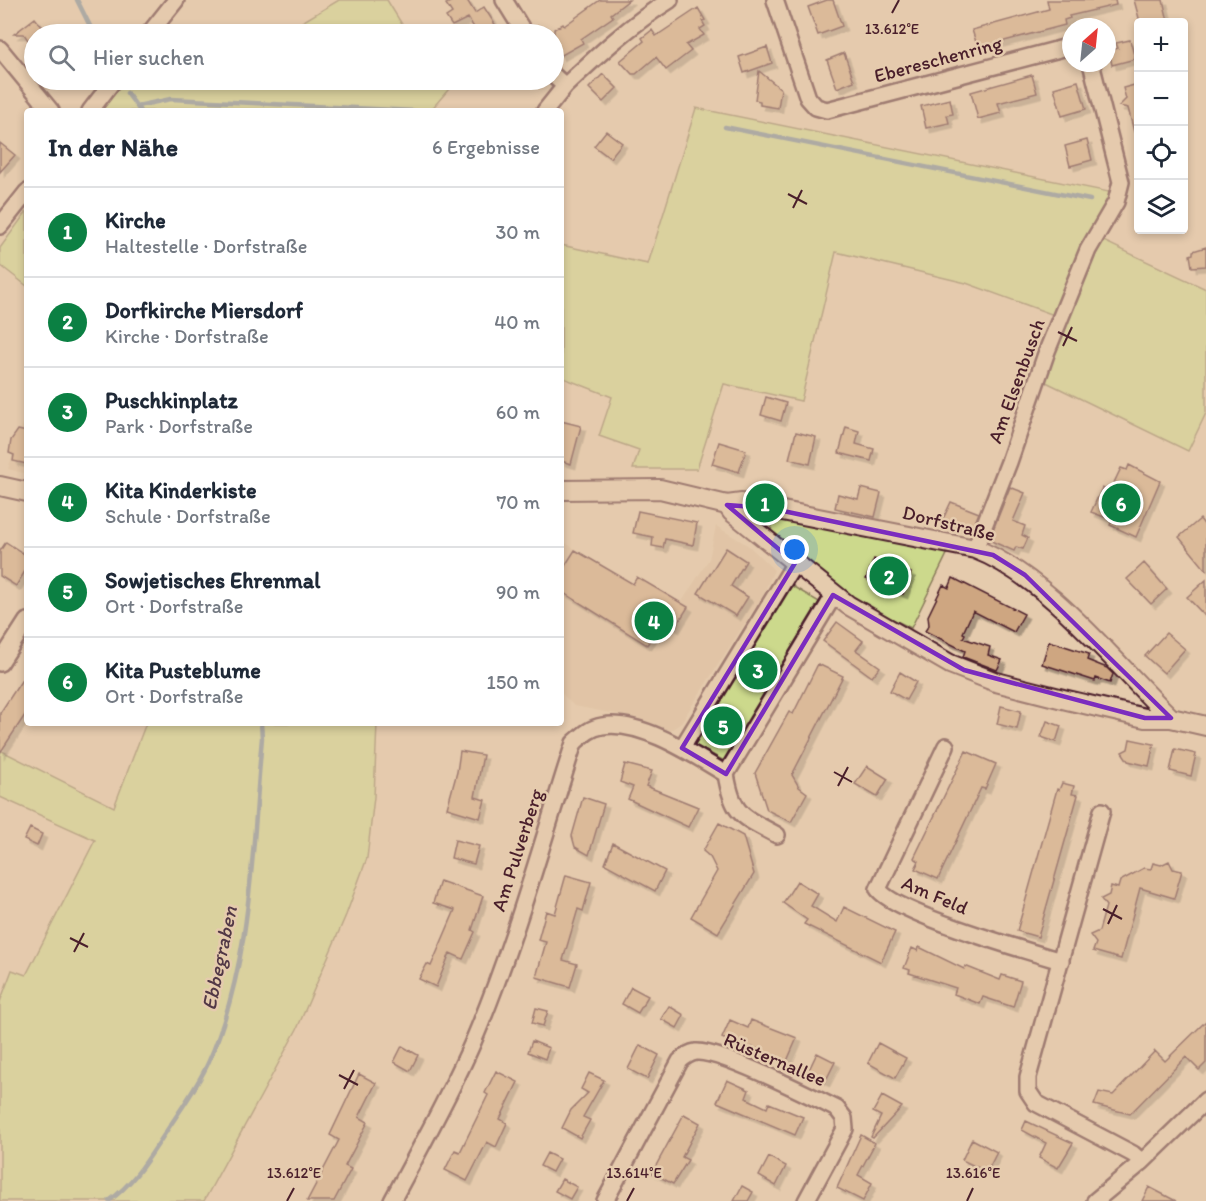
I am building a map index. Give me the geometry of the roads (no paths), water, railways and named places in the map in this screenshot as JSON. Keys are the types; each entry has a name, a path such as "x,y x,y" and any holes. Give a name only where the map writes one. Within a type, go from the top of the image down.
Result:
{"main road":[{"path":"0,486 24,491"},
{"name":"Dorfstraße","path":"564,490 660,489 727,505 742,503 975,549 993,555 1025,575 1091,637 1171,718"},
{"name":"Dorfstraße","path":"727,505 732,512 834,595 874,622 964,670 996,682 1145,718 1171,718 1206,726"}],"street":[{"path":"157,24 176,0"},
{"path":"504,0 519,24"},
{"path":"564,77 670,0"},
{"name":"Ebereschenring","path":"775,0 808,98 816,107 827,110 1062,48"},
{"path":"0,49 24,78"},
{"name":"Am Elsenbusch","path":"975,549 1013,451 1047,351 1099,230 1116,202 1121,182 1093,72"},
{"path":"34,90 49,108"},
{"path":"92,108 106,90"},
{"path":"546,108 555,90"},
{"path":"0,226 24,196"},
{"path":"682,748 795,563"},
{"path":"777,835 737,810 730,795 726,774 834,595"},
{"path":"0,663 24,626"},
{"name":"Am Pulverberg","path":"392,1201 454,1084 495,986 574,742 587,731 602,726 623,726 682,748 726,774"},
{"name":"Am Feld","path":"946,746 878,889 883,896 920,913 977,935 1061,961"},
{"path":"1102,812 1028,1077 1028,1092 1035,1103 1142,1162"},
{"name":"Rüsternallee","path":"605,1201 680,1061 695,1052 716,1054 837,1109 844,1118 845,1129 806,1201"},
{"path":"1095,1201 1142,1162 1206,1100"}],"waterway":[{"name":"Ebbegraben","path":"77,0 89,24"},
{"name":"Ebbegraben","path":"127,93 138,108"},
{"path":"137,106 171,99 354,108"},
{"path":"725,127 1090,200"},
{"name":"Ebbegraben","path":"109,1201 140,1170 188,1099 209,1061 224,1023 242,943 248,902 261,726"}],"place":[{"name":"Kirche","path":"765,503"},
{"name":"Kita Pusteblume","path":"1121,503"},
{"name":"Dorfkirche Miersdorf","path":"889,576"},
{"name":"Kita Kinderkiste","path":"654,621"},
{"name":"Puschkinplatz","path":"758,670"},
{"name":"Sowjetisches Ehrenmal","path":"723,726"}]}
